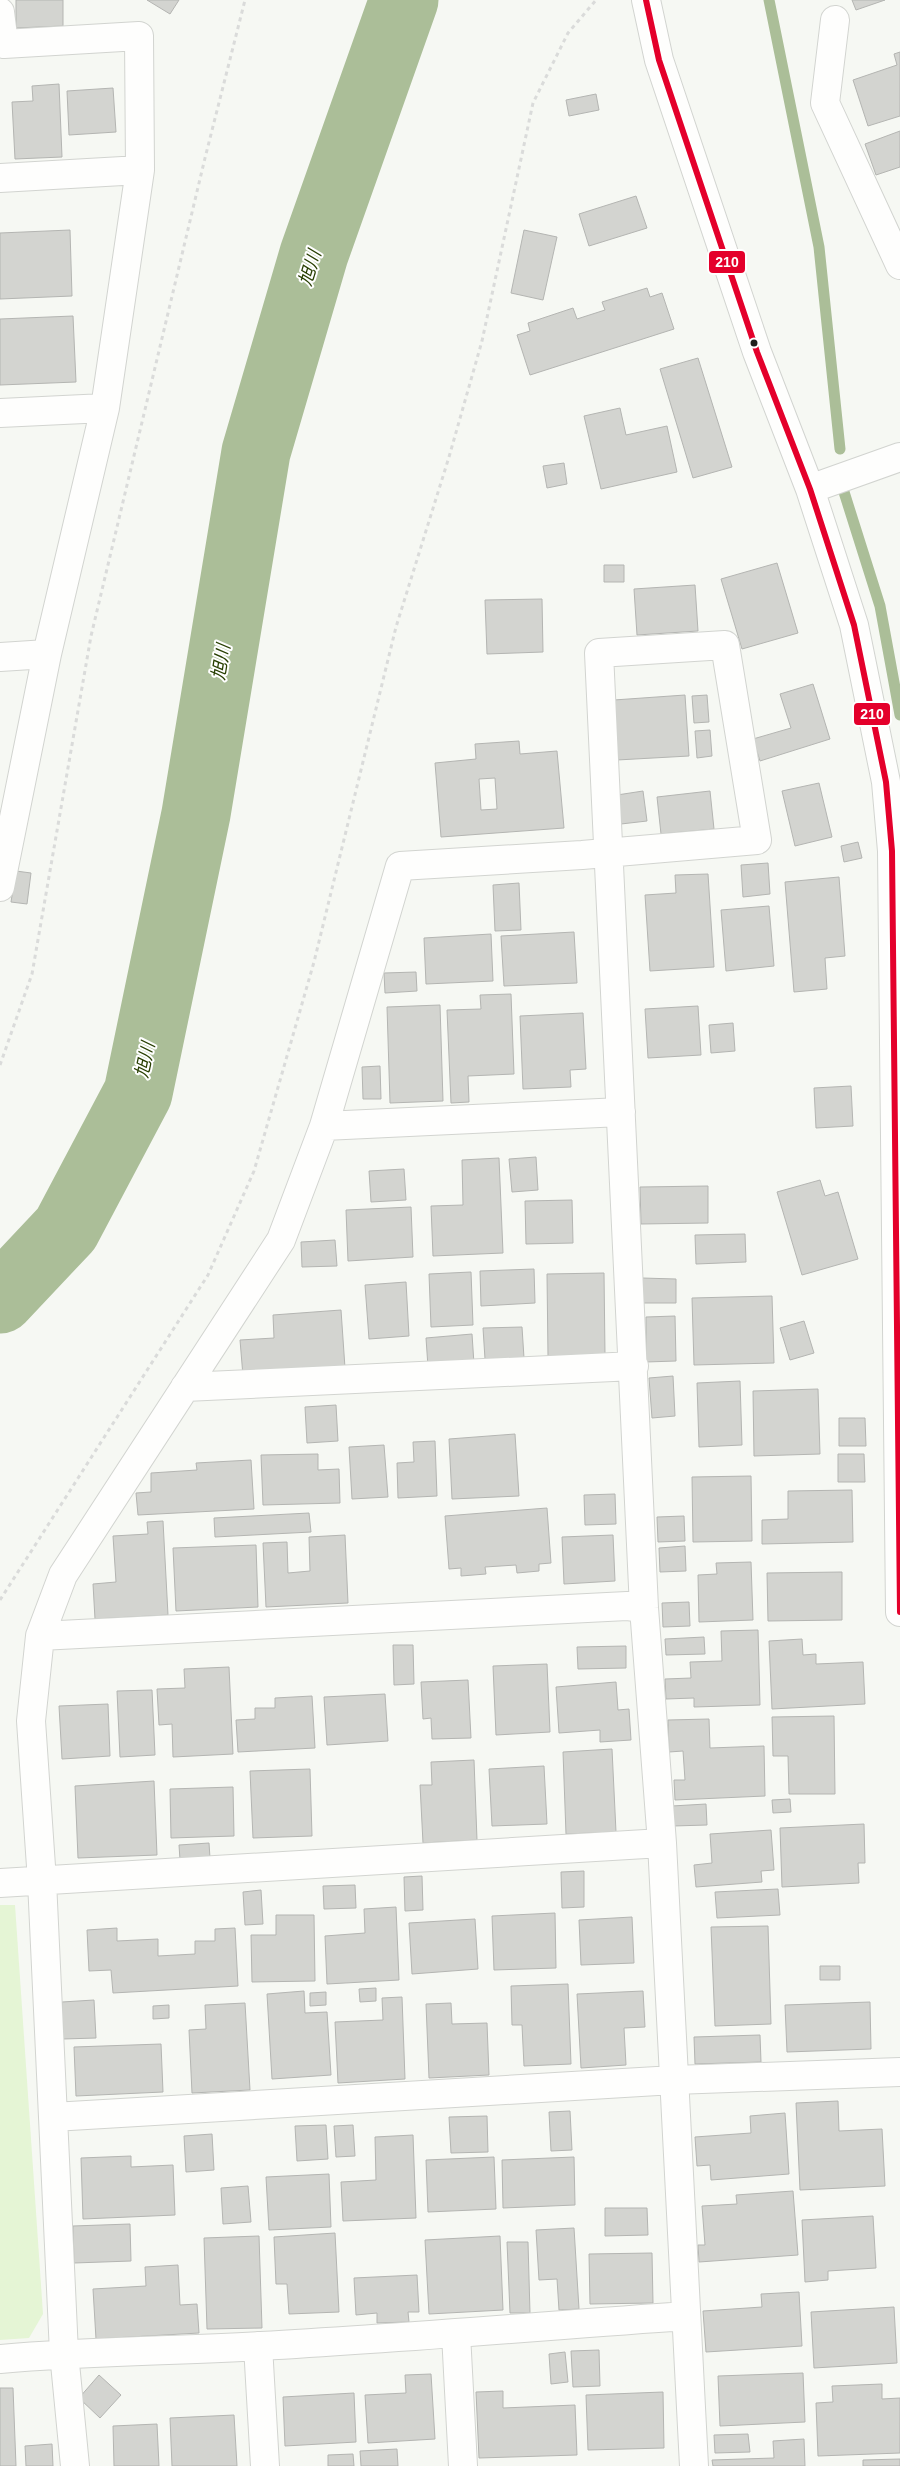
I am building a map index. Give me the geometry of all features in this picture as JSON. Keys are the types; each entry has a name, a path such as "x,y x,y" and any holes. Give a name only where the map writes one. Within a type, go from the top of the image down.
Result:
{"street":[{"path":"646,0 659,60 757,352 810,489 854,625 886,782 892,851 900,1612"},
{"path":"0,12 4,44 139,36 140,170 105,408 47,654 0,887"},
{"path":"835,20 825,103 900,265"},
{"path":"0,178 140,170"},
{"path":"0,413 105,408"},
{"path":"810,489 900,457"},
{"path":"75,2466 64,2353 42,1881 31,1721 40,1636 63,1575 281,1240 324,1126 400,866 608,853 757,840 725,645 599,653 608,853 634,1366 644,1608 662,1842 694,2466"},
{"path":"0,656 47,654"},
{"path":"324,1126 621,1112"},
{"path":"185,1387 634,1366"},
{"path":"40,1636 587,1608 644,1608"},
{"path":"0,1883 662,1842"},
{"path":"53,2117 674,2080 900,2072"},
{"path":"0,2359 64,2353 258,2346 456,2334 685,2316"},
{"path":"456,2334 463,2466"},
{"path":"258,2346 265,2466"}],"path":[{"path":"0,1066 32,974 91,636 205,158 245,0"},
{"path":"0,1600 208,1275 254,1171 314,962 396,627 449,457 482,341 532,104 568,33 596,0"}],"green space":[{"path":"0,1905 15,1905 43,2314 29,2338 0,2340"}],"building":[{"path":"16,0 63,0 63,26 16,28"},
{"path":"147,0 179,0 170,14"},
{"path":"852,0 885,0 856,10"},
{"path":"900,52 900,116 868,126 853,80 897,65 894,54"},
{"path":"59,84 62,157 15,159 12,102 33,101 32,86"},
{"path":"113,88 116,132 69,135 67,91"},
{"path":"596,94 599,110 569,116 566,100"},
{"path":"900,131 900,167 876,175 865,144"},
{"path":"636,196 647,228 589,246 579,214"},
{"path":"70,230 72,296 0,299 0,233"},
{"path":"524,230 557,237 543,300 511,293"},
{"path":"647,288 650,297 662,293 674,329 530,375 517,335 530,331 528,323 573,308 577,319 605,310 602,302"},
{"path":"73,316 76,382 0,385 0,319"},
{"path":"698,358 732,467 693,478 660,369"},
{"path":"620,408 626,435 667,426 677,472 601,489 584,416"},
{"path":"564,463 567,484 547,488 543,466"},
{"path":"777,563 798,633 742,649 721,579"},
{"path":"604,565 624,565 624,582 604,582"},
{"path":"695,585 698,631 637,635 634,589"},
{"path":"542,599 543,652 487,654 485,600"},
{"path":"813,684 830,739 760,761 753,739 791,728 780,694"},
{"path":"685,695 689,756 617,760 614,700"},
{"path":"707,695 709,722 694,723 692,696"},
{"path":"710,730 712,756 697,758 695,731"},
{"path":"519,741 520,754 557,751 564,828 441,837 435,763 476,759 475,744","holes":["495,778 497,809 481,810 479,779"]},
{"path":"819,783 832,837 795,846 782,791"},
{"path":"643,791 647,821 621,824 617,795"},
{"path":"710,791 714,829 661,834 657,797"},
{"path":"858,842 862,858 844,862 841,846"},
{"path":"768,863 770,894 743,897 741,865"},
{"path":"16,871 31,873 27,904 11,902"},
{"path":"708,874 714,967 650,971 645,895 676,893 675,875"},
{"path":"839,877 845,956 825,958 827,989 794,992 785,882"},
{"path":"519,883 521,930 495,931 493,885"},
{"path":"769,906 774,966 726,971 721,910"},
{"path":"574,932 577,983 504,986 501,936"},
{"path":"491,934 493,981 426,984 424,938"},
{"path":"416,972 417,991 385,993 384,973"},
{"path":"511,994 514,1074 468,1076 469,1102 451,1103 447,1010 481,1009 480,995"},
{"path":"440,1005 443,1101 390,1103 387,1007"},
{"path":"698,1006 701,1055 648,1058 645,1009"},
{"path":"583,1013 586,1069 570,1070 571,1087 523,1089 520,1016"},
{"path":"733,1023 735,1051 711,1053 709,1025"},
{"path":"380,1066 381,1099 363,1099 362,1067"},
{"path":"851,1086 853,1126 816,1128 814,1088"},
{"path":"536,1157 538,1190 512,1192 509,1159"},
{"path":"499,1158 503,1253 433,1256 431,1206 463,1205 462,1160"},
{"path":"404,1169 406,1200 371,1202 369,1171"},
{"path":"820,1180 825,1196 838,1192 858,1259 802,1275 777,1192"},
{"path":"708,1186 708,1223 641,1224 640,1187"},
{"path":"572,1200 573,1243 526,1244 525,1201"},
{"path":"411,1207 413,1257 348,1261 346,1210"},
{"path":"745,1234 746,1262 696,1264 695,1235"},
{"path":"335,1240 337,1266 302,1267 301,1242"},
{"path":"534,1269 535,1303 481,1306 480,1271"},
{"path":"471,1272 473,1325 431,1327 429,1274"},
{"path":"604,1273 605,1355 548,1356 547,1274"},
{"path":"642,1278 676,1279 676,1303 642,1303"},
{"path":"406,1282 409,1336 369,1339 365,1285"},
{"path":"772,1296 774,1363 694,1365 692,1298"},
{"path":"341,1310 345,1368 243,1376 240,1340 274,1338 273,1315"},
{"path":"675,1316 676,1361 646,1362 646,1317"},
{"path":"804,1321 814,1353 790,1360 780,1328"},
{"path":"522,1327 524,1358 485,1359 483,1328"},
{"path":"472,1334 474,1364 428,1367 426,1338"},
{"path":"673,1376 675,1416 652,1418 649,1378"},
{"path":"740,1381 742,1445 699,1447 697,1383"},
{"path":"818,1389 820,1454 754,1456 753,1391"},
{"path":"336,1405 338,1441 307,1443 305,1407"},
{"path":"839,1418 865,1418 866,1446 839,1446"},
{"path":"515,1434 519,1496 452,1499 449,1439"},
{"path":"435,1441 437,1496 398,1498 397,1463 414,1462 413,1442"},
{"path":"384,1445 388,1497 352,1499 349,1447"},
{"path":"318,1454 318,1470 339,1469 340,1503 263,1505 261,1455"},
{"path":"838,1454 864,1454 865,1482 838,1482"},
{"path":"251,1460 254,1509 138,1515 136,1493 151,1492 151,1473 197,1470 196,1463"},
{"path":"751,1476 752,1541 693,1542 692,1477"},
{"path":"852,1490 853,1542 762,1544 762,1520 788,1519 788,1491"},
{"path":"615,1494 616,1524 585,1525 584,1495"},
{"path":"547,1508 551,1563 539,1564 539,1571 517,1573 516,1565 485,1567 486,1574 461,1576 461,1568 449,1569 445,1516"},
{"path":"309,1513 311,1532 215,1537 214,1518"},
{"path":"684,1516 685,1541 658,1542 657,1517"},
{"path":"163,1521 168,1615 95,1619 93,1584 116,1582 113,1536 148,1534 147,1522"},
{"path":"345,1535 348,1603 266,1607 263,1543 287,1542 288,1573 310,1571 309,1537"},
{"path":"613,1535 615,1581 564,1584 562,1537"},
{"path":"256,1545 258,1607 176,1611 173,1548"},
{"path":"685,1546 686,1571 660,1572 659,1548"},
{"path":"751,1562 753,1620 699,1622 698,1575 717,1574 716,1563"},
{"path":"842,1572 842,1620 768,1621 767,1573"},
{"path":"689,1602 690,1626 663,1627 662,1603"},
{"path":"758,1630 760,1705 694,1707 694,1698 666,1699 665,1679 691,1678 690,1662 722,1661 721,1631"},
{"path":"704,1637 705,1654 666,1655 665,1639"},
{"path":"802,1639 803,1655 816,1654 816,1664 863,1662 865,1704 772,1709 769,1641"},
{"path":"393,1645 413,1645 414,1684 394,1685"},
{"path":"626,1646 626,1668 578,1669 577,1647"},
{"path":"547,1664 550,1732 496,1735 493,1666"},
{"path":"229,1667 233,1754 173,1757 172,1724 159,1725 157,1689 185,1688 184,1669"},
{"path":"468,1680 471,1738 432,1739 431,1718 423,1719 421,1682"},
{"path":"616,1682 618,1710 629,1709 631,1740 600,1742 600,1730 559,1733 556,1687"},
{"path":"152,1690 155,1755 120,1757 117,1691"},
{"path":"385,1694 388,1741 327,1745 324,1697"},
{"path":"312,1696 315,1748 238,1752 236,1720 255,1719 255,1708 275,1708 275,1698"},
{"path":"108,1704 110,1756 62,1759 59,1706"},
{"path":"834,1716 835,1794 789,1794 788,1756 773,1756 772,1717"},
{"path":"709,1719 710,1748 764,1746 765,1796 675,1800 674,1780 685,1780 683,1751 669,1752 668,1720"},
{"path":"612,1749 616,1832 566,1834 563,1752"},
{"path":"474,1760 477,1840 423,1843 420,1785 432,1785 431,1762"},
{"path":"544,1766 547,1824 492,1826 489,1769"},
{"path":"310,1769 312,1836 253,1838 250,1771"},
{"path":"154,1781 157,1855 78,1858 75,1786"},
{"path":"233,1787 234,1836 171,1838 170,1789"},
{"path":"790,1799 791,1812 773,1813 772,1800"},
{"path":"706,1804 707,1825 673,1826 672,1806"},
{"path":"864,1824 865,1863 858,1863 859,1883 782,1887 780,1828"},
{"path":"771,1830 774,1870 761,1871 762,1882 696,1887 694,1865 712,1863 710,1834"},
{"path":"209,1843 210,1858 180,1860 179,1845"},
{"path":"584,1871 584,1907 562,1908 561,1872"},
{"path":"422,1876 423,1910 405,1911 404,1877"},
{"path":"355,1885 356,1908 324,1909 323,1886"},
{"path":"778,1889 780,1915 717,1918 715,1892"},
{"path":"261,1890 263,1924 245,1925 243,1892"},
{"path":"396,1907 399,1980 327,1984 325,1936 365,1933 364,1909"},
{"path":"555,1913 556,1968 494,1970 492,1916"},
{"path":"276,1915 314,1915 315,1981 252,1982 251,1935 276,1935"},
{"path":"632,1917 634,1963 581,1965 579,1920"},
{"path":"475,1919 478,1969 412,1974 409,1923"},
{"path":"768,1926 771,2024 715,2026 711,1927"},
{"path":"117,1928 117,1941 158,1939 158,1956 195,1954 195,1941 215,1941 215,1929 235,1928 238,1986 113,1993 111,1970 89,1971 87,1930"},
{"path":"820,1966 840,1966 840,1980 820,1980"},
{"path":"568,1984 571,2064 524,2066 522,2025 512,2025 511,1986"},
{"path":"376,1988 376,2001 360,2002 359,1989"},
{"path":"304,1991 305,2013 327,2012 331,2075 272,2079 267,1994"},
{"path":"643,1991 645,2027 624,2028 626,2065 581,2068 577,1994"},
{"path":"326,1992 326,2005 310,2006 310,1993"},
{"path":"402,1997 405,2079 338,2083 335,2022 383,2020 382,1998"},
{"path":"94,2000 96,2038 63,2039 62,2002"},
{"path":"870,2002 871,2049 787,2052 785,2005"},
{"path":"245,2003 250,2090 192,2093 189,2030 206,2029 205,2005"},
{"path":"451,2003 452,2024 487,2023 489,2075 429,2078 426,2004"},
{"path":"169,2005 169,2018 153,2019 153,2006"},
{"path":"760,2035 761,2062 695,2064 694,2037"},
{"path":"161,2044 163,2092 76,2096 74,2047"},
{"path":"838,2101 839,2131 882,2129 885,2186 800,2190 796,2103"},
{"path":"570,2111 572,2150 551,2151 549,2112"},
{"path":"785,2113 789,2174 711,2180 710,2165 697,2166 695,2137 751,2133 750,2116"},
{"path":"487,2116 488,2152 451,2153 449,2117"},
{"path":"326,2125 328,2159 297,2161 295,2126"},
{"path":"353,2125 355,2156 336,2157 334,2126"},
{"path":"212,2134 214,2170 186,2172 184,2136"},
{"path":"413,2135 416,2218 343,2221 341,2182 376,2180 375,2137"},
{"path":"131,2156 131,2167 173,2165 175,2215 83,2219 81,2158"},
{"path":"494,2157 496,2209 428,2212 426,2160"},
{"path":"574,2157 575,2205 503,2208 502,2160"},
{"path":"329,2174 331,2227 269,2230 266,2177"},
{"path":"248,2186 251,2222 223,2224 221,2188"},
{"path":"793,2191 798,2255 699,2262 698,2245 705,2245 702,2206 737,2204 736,2195"},
{"path":"605,2208 647,2208 648,2235 605,2236"},
{"path":"873,2216 876,2268 828,2271 828,2280 805,2282 802,2220"},
{"path":"130,2224 131,2261 74,2263 73,2226"},
{"path":"574,2228 579,2309 559,2310 557,2279 539,2280 536,2230"},
{"path":"335,2233 339,2312 289,2314 287,2284 276,2284 274,2237"},
{"path":"259,2236 262,2328 207,2329 204,2238"},
{"path":"500,2236 503,2310 429,2314 425,2240"},
{"path":"507,2242 528,2242 530,2313 510,2313"},
{"path":"652,2253 653,2303 590,2304 589,2254"},
{"path":"178,2265 180,2305 197,2304 199,2333 96,2339 93,2289 146,2286 145,2267"},
{"path":"417,2275 419,2312 408,2312 409,2322 377,2323 377,2313 356,2315 354,2278"},
{"path":"799,2292 802,2346 706,2352 703,2311 762,2307 761,2294"},
{"path":"894,2307 897,2363 814,2368 811,2312"},
{"path":"599,2350 600,2386 573,2387 571,2351"},
{"path":"565,2352 568,2382 551,2384 549,2354"},
{"path":"803,2373 805,2422 720,2426 718,2376"},
{"path":"431,2374 435,2439 368,2443 365,2395 406,2393 405,2375"},
{"path":"99,2375 121,2395 100,2418 79,2398"},
{"path":"882,2384 882,2399 900,2398 900,2453 818,2456 816,2403 833,2402 832,2386"},
{"path":"0,2388 13,2388 16,2466 0,2466"},
{"path":"503,2391 503,2408 575,2405 577,2455 479,2458 476,2392"},
{"path":"663,2392 664,2448 588,2450 586,2395"},
{"path":"354,2393 356,2442 285,2446 283,2397"},
{"path":"234,2415 237,2466 172,2466 170,2418"},
{"path":"157,2424 159,2466 114,2466 113,2426"},
{"path":"748,2434 750,2452 715,2453 714,2435"},
{"path":"804,2439 805,2466 713,2466 712,2460 774,2458 773,2441"},
{"path":"52,2444 53,2466 26,2466 25,2446"},
{"path":"397,2449 398,2466 361,2466 360,2451"},
{"path":"353,2454 354,2466 328,2466 328,2455"},
{"path":"900,2459 900,2466 863,2466 863,2460"}],"waterway":[{"name":"旭川","path":"0,1299 66,1229 138,1093 196,814 256,452 314,254 404,0"},
{"path":"769,0 819,247 840,449"},
{"path":"844,492 880,606 900,715"}],"transit line":[{"name":"210","path":"646,0 659,60 757,352 810,489 854,625 886,782 892,851 900,1612"}]}
